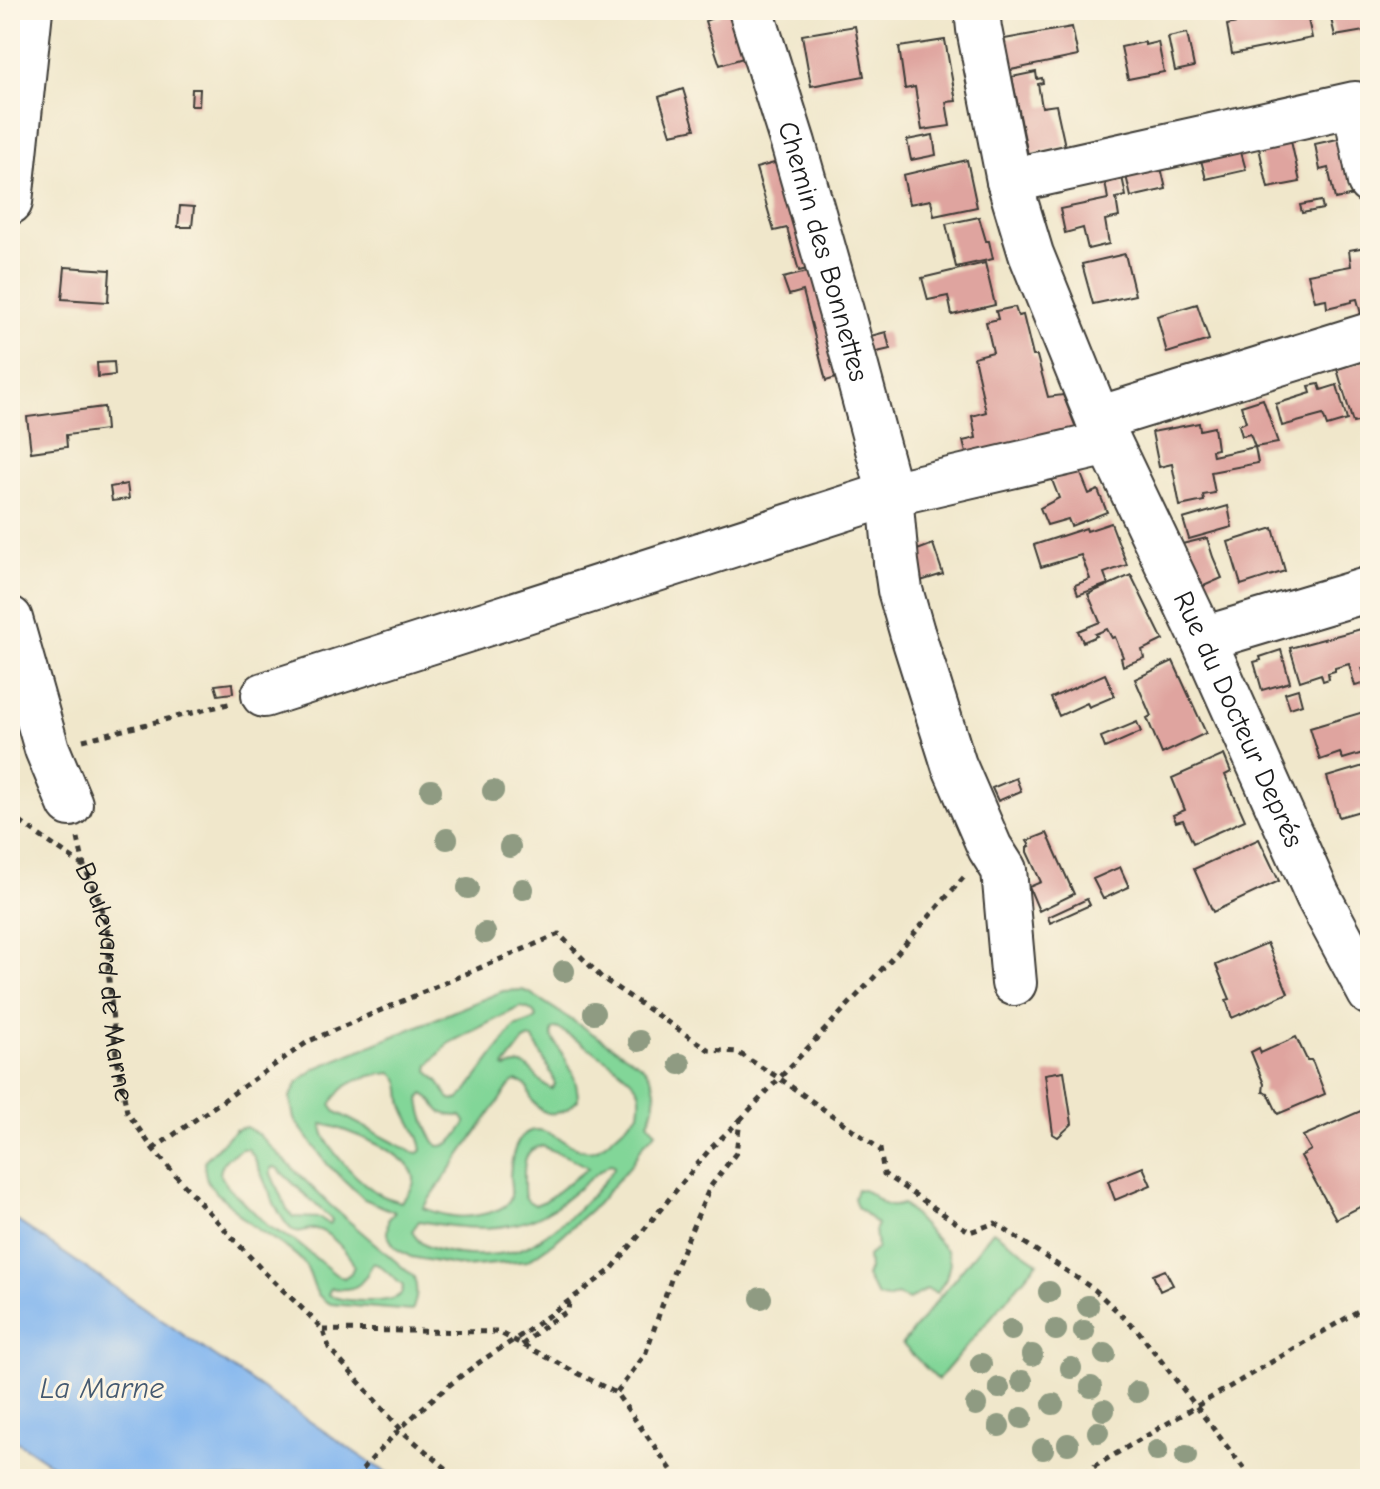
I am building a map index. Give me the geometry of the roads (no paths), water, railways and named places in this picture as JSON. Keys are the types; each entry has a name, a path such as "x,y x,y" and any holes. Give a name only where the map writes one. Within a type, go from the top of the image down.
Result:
{"street":[{"path":"10,202 30,10"},
{"name":"Chemin des Bonnettes","path":"751,10 793,143 890,494 900,590 912,632 954,765 990,848 1004,870 1014,983"},
{"name":"Rue du Docteur Deprés","path":"977,10 1009,181 1031,254 1104,431 1203,639 1354,929 1370,993"},
{"path":"1009,181 1355,104 1370,182"},
{"path":"264,695 890,494 1104,431 1370,335"},
{"path":"1203,639 1370,589"},
{"path":"10,619 47,749 70,804"}],"water":[{"name":"La Marne","path":"10,1216 398,1479 73,1479 10,1437"}]}
